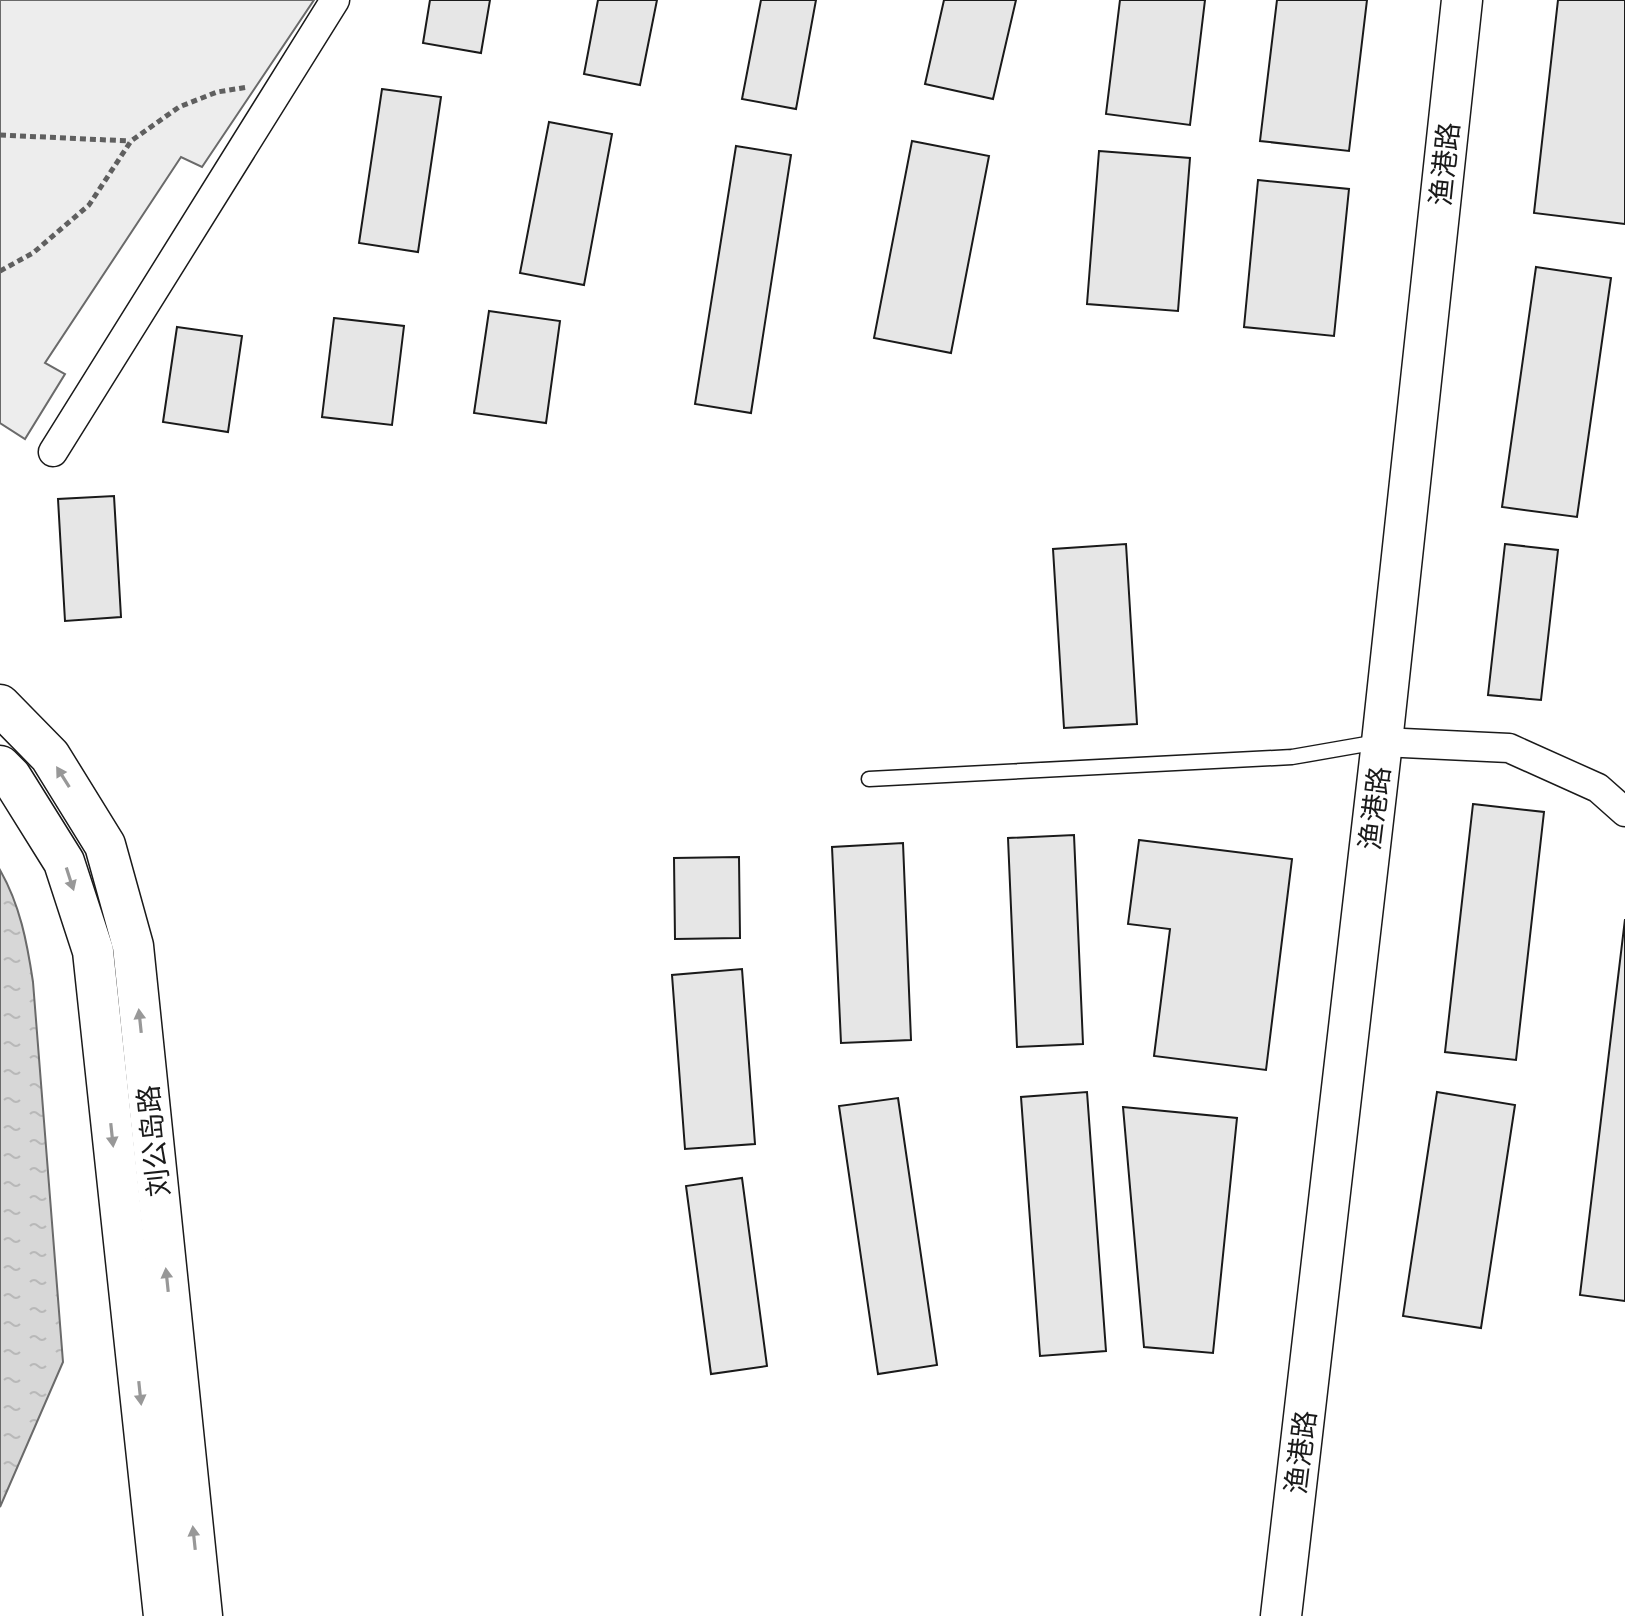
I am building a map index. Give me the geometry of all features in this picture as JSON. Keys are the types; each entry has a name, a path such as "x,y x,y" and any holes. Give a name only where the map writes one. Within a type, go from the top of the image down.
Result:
{"main road":[{"name":"渔港路","path":"1281,1616 1382,742 1462,0"},
{"name":"刘公岛路","path":"0,705 50,756 105,845 133,946 202,1616"},
{"name":"刘公岛路","path":"0,766 11,777 64,862 93,951 164,1616"}],"street":[{"path":"53,452 335,0"},
{"path":"1382,742 1509,748 1598,788 1625,812"}],"lane":[{"path":"869,779 1292,757 1382,742"}],"path":[{"path":"0,271 33,253 89,205 131,141 179,107 217,92 257,85"},
{"path":"0,135 131,141"}],"shaded area":[{"path":"0,0 314,0 202,167 181,157 45,363 65,374 25,439 0,423"}],"water":[{"path":"0,870 22,924 33,982 63,1362 0,1507"}],"building":[{"path":"430,0 490,0 481,53 423,43"},
{"path":"598,0 657,0 640,85 584,74"},
{"path":"761,0 816,0 796,109 742,99"},
{"path":"944,0 1016,0 993,99 925,84"},
{"path":"1120,0 1205,0 1190,125 1106,114"},
{"path":"1277,0 1367,0 1349,151 1260,141"},
{"path":"1558,0 1625,0 1625,224 1534,213"},
{"path":"382,89 441,97 418,252 359,243"},
{"path":"549,122 612,134 584,285 520,273"},
{"path":"912,141 989,156 951,353 874,338"},
{"path":"736,146 791,155 751,413 695,404"},
{"path":"1099,151 1190,158 1178,311 1087,304"},
{"path":"1258,180 1349,189 1334,336 1244,327"},
{"path":"1536,267 1611,278 1577,517 1502,507"},
{"path":"489,311 560,321 546,423 474,413"},
{"path":"334,318 404,326 392,425 322,417"},
{"path":"177,327 242,336 228,432 163,422"},
{"path":"114,496 121,617 65,621 58,499"},
{"path":"1126,544 1137,724 1064,728 1053,549"},
{"path":"1505,544 1558,550 1541,700 1488,695"},
{"path":"1473,804 1544,812 1516,1060 1445,1052"},
{"path":"1074,835 1083,1044 1017,1047 1008,838"},
{"path":"1139,840 1292,859 1266,1070 1154,1056 1170,929 1128,924"},
{"path":"903,843 911,1040 841,1043 832,847"},
{"path":"739,857 740,938 675,939 674,858"},
{"path":"1625,919 1625,1301 1580,1295"},
{"path":"742,969 755,1144 685,1149 672,975"},
{"path":"1087,1092 1106,1351 1040,1356 1021,1097"},
{"path":"1437,1092 1515,1105 1481,1328 1403,1316"},
{"path":"898,1098 937,1365 878,1374 839,1106"},
{"path":"1123,1107 1237,1118 1213,1353 1144,1347"},
{"path":"742,1178 767,1366 711,1374 686,1186"}]}
